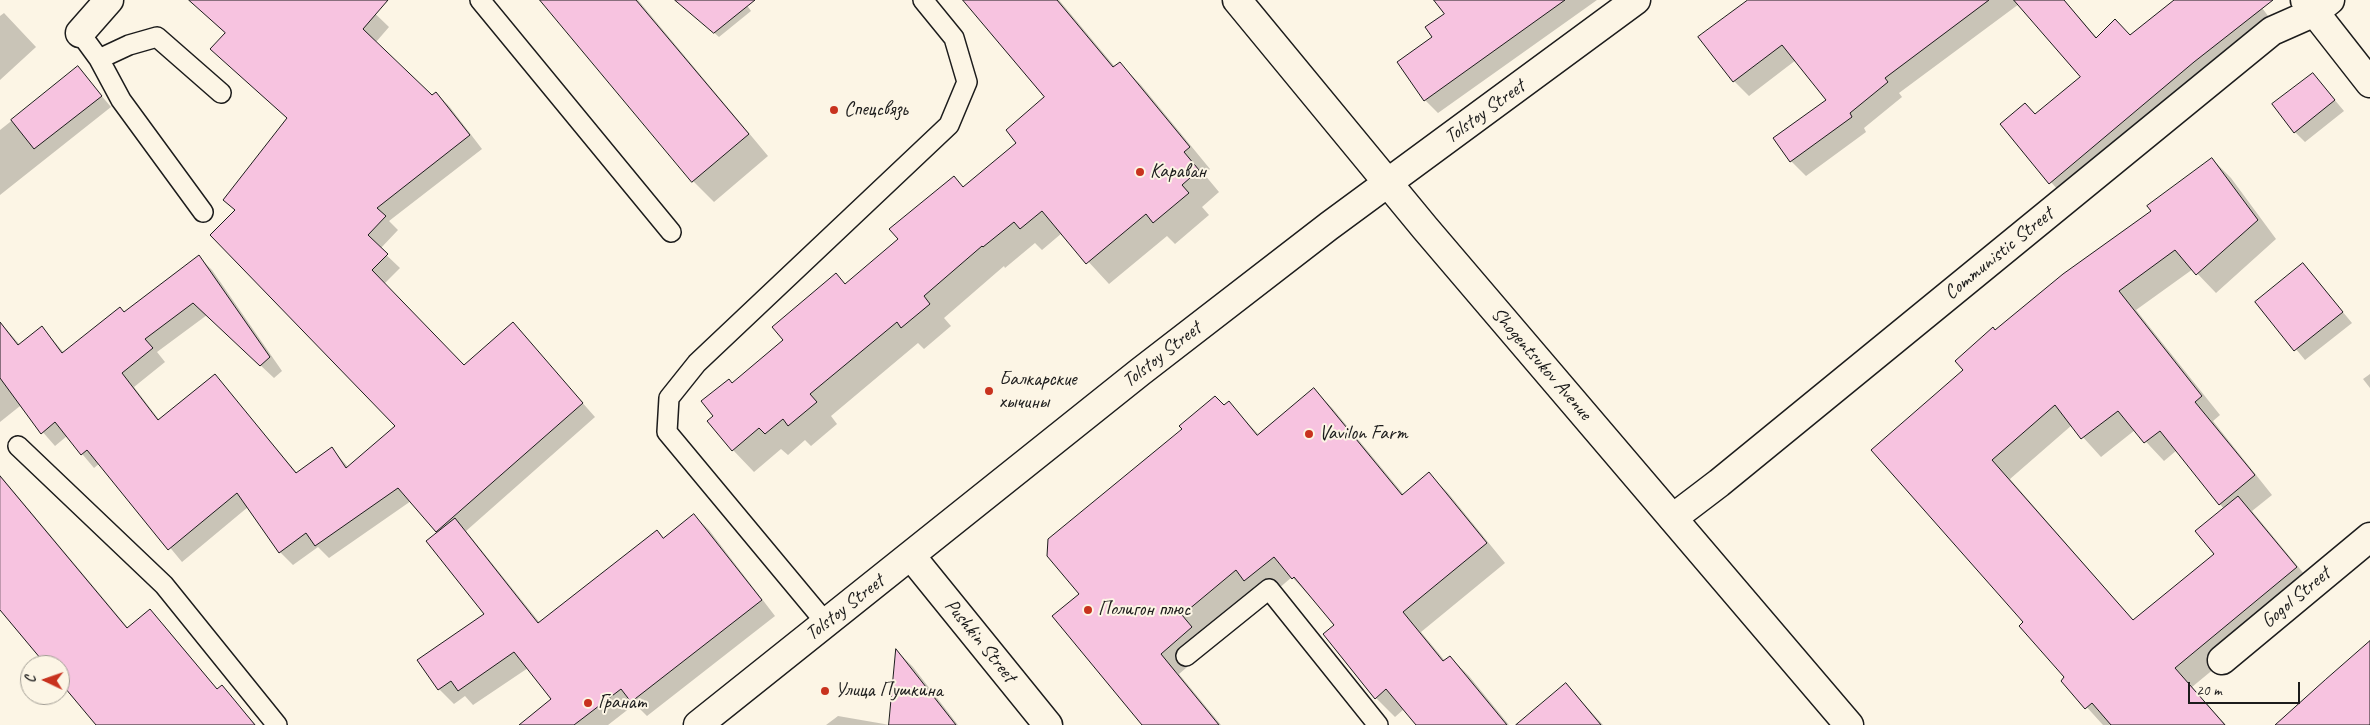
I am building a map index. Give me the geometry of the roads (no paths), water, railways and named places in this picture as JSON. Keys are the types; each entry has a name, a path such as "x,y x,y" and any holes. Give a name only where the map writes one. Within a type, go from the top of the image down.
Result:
{"street":[{"path":"80,33 109,0"},
{"name":"Shogentsukov Avenue","path":"1237,0 1388,182 1849,725"},
{"name":"Tolstoy Street","path":"698,725 1140,372 1388,182 1636,0"},
{"path":"2317,4 2370,84"},
{"name":"Communistic Street","path":"1673,518 1719,483 2272,31 2317,4"},
{"name":"Gogol Street","path":"2222,660 2370,537"},
{"name":"Pushkin Street","path":"911,556 1048,725"}],"lane":[{"path":"480,0 671,232"},
{"path":"826,623 667,432 669,398 697,363 948,125 966,82 954,38 923,0"},
{"path":"80,33 99,59 120,100 203,212"},
{"path":"99,59 129,45 157,37 221,92"},
{"path":"18,446 164,585 278,725"},
{"path":"1186,656 1268,589 1378,725"}],"place":[{"name":"Спецсвязь","path":"834,110"},
{"name":"Караван","path":"1140,172"},
{"name":"Балкарские хычины","path":"989,391"},
{"name":"Vavilon Farm","path":"1309,434"},
{"name":"Полигон плюс","path":"1088,610"},
{"name":"Улица Пушкина","path":"825,691"},
{"name":"Гранат","path":"588,703"}]}
